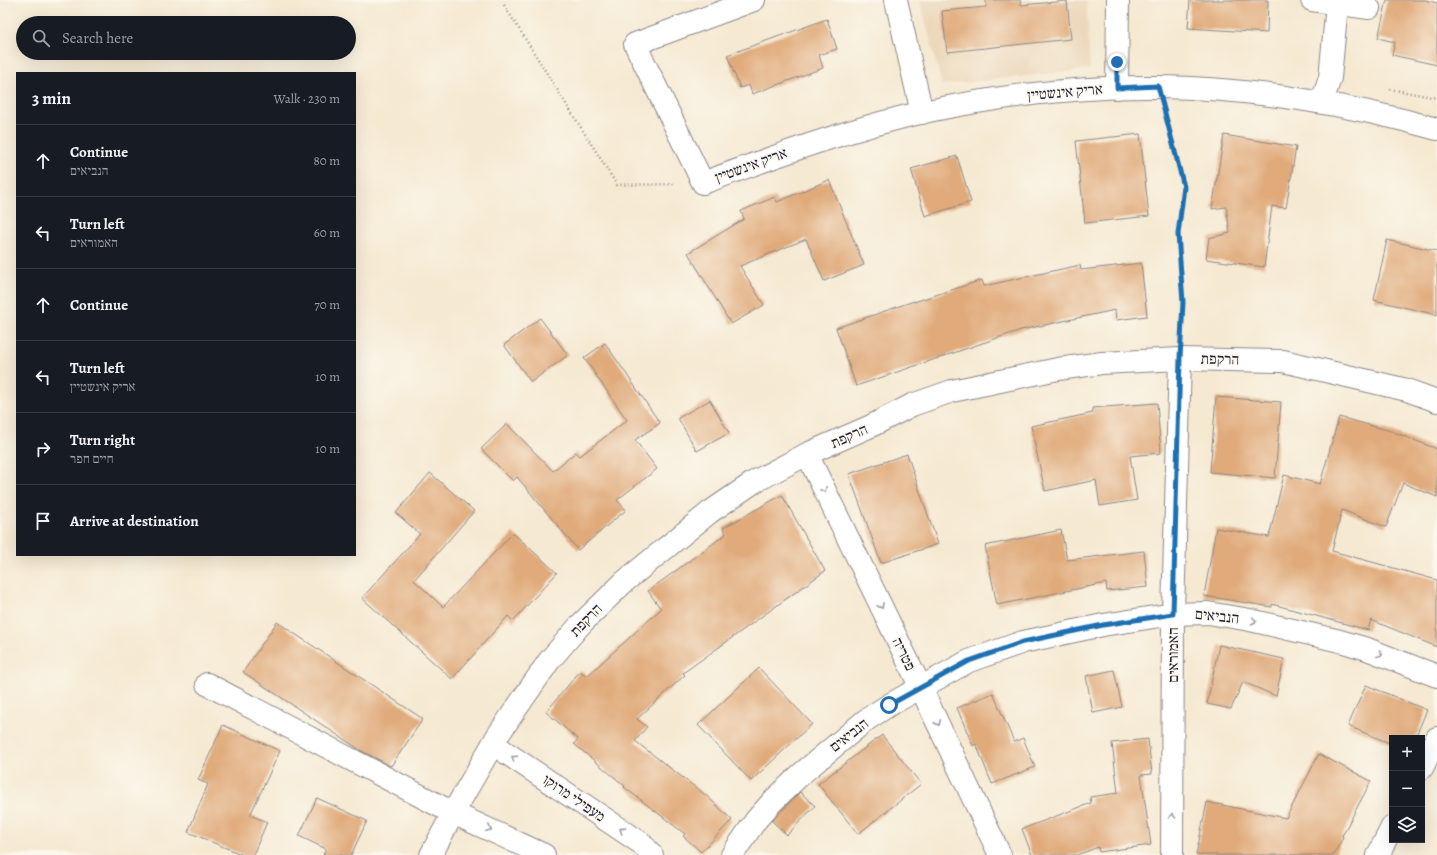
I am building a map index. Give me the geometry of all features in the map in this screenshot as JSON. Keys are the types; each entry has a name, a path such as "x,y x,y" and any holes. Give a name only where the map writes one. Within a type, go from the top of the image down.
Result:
{"street":[{"path":"703,183 635,44 754,0"},
{"path":"896,0 922,113"},
{"path":"1117,88 1118,0"},
{"path":"1312,0 1368,8"},
{"path":"1322,102 1330,78 1337,4"},
{"name":"אריק אינשטיין","path":"703,183 781,154 834,137 922,113 1005,97 1080,89 1158,86 1238,91 1322,102 1437,128"},
{"name":"הרקפת","path":"431,855 493,744 549,661 580,625 624,582 710,512 754,482 807,454 871,426 912,405 952,391 1058,369 1102,363 1180,358 1284,361 1407,390 1437,401"},
{"name":"האמוראים","path":"1172,855 1173,614 1180,358"},
{"name":"פטריה","path":"807,454 921,688 1000,855"},
{"name":"הנביאים","path":"732,855 756,820 800,775 866,720 889,705 969,661 1023,642 1103,625 1173,614 1208,613 1250,620 1340,641 1367,649 1437,676"},
{"path":"206,684 454,813 544,855"},
{"path":"1425,762 1437,738"},
{"name":"מעפילי מרוקו","path":"493,744 641,842 652,855"},
{"path":"1378,855 1389,832"}],"path":[{"path":"504,6 617,185 703,183"},
{"path":"1158,86 1184,187 1178,234 1183,302 1180,358"}],"shaded area":[{"path":"920,0 1086,0 1090,69 942,85"}],"building":[{"path":"986,0 1020,0 1021,5 1067,1 1071,39 947,52 942,11 986,7"},
{"path":"1190,0 1268,0 1267,33 1188,28"},
{"path":"1387,0 1425,0 1437,3 1437,65 1392,55 1395,42 1378,38"},
{"path":"827,19 837,49 819,55 823,68 752,94 749,85 740,88 727,55"},
{"path":"1140,134 1149,216 1085,223 1076,141"},
{"path":"1224,135 1296,147 1286,208 1272,206 1264,267 1206,259 1209,238 1230,233 1226,207 1212,209"},
{"path":"957,156 971,202 925,216 911,169"},
{"path":"829,180 864,265 824,281 806,239 740,266 764,305 731,324 688,253 744,219 741,211 775,197 777,202"},
{"path":"1387,240 1437,251 1437,315 1374,300"},
{"path":"1141,263 1147,316 1116,320 1115,310 1021,330 856,386 836,328 914,301 982,280 984,286 1080,265 1081,270"},
{"path":"540,318 568,355 531,382 504,345"},
{"path":"605,343 660,423 635,440 657,469 617,500 626,510 578,550 517,477 513,481 481,449 507,424 553,471 576,452 580,456 627,420 584,358"},
{"path":"1216,397 1281,402 1275,478 1210,472"},
{"path":"710,400 729,433 697,451 678,418"},
{"path":"1157,403 1161,453 1130,456 1137,500 1100,506 1096,480 1045,491 1031,426 1093,413 1092,408"},
{"path":"1339,417 1391,431 1437,449 1437,497 1403,483 1386,527 1342,510 1332,551 1437,580 1437,647 1371,620 1368,630 1272,604 1272,607 1204,596 1216,528 1269,537 1284,475 1320,484"},
{"path":"907,454 938,544 881,563 849,474"},
{"path":"430,473 474,511 414,580 443,607 513,533 557,573 513,621 508,616 452,679 362,598 420,534 396,513"},
{"path":"782,495 825,571 683,673 685,675 637,719 647,727 635,741 708,797 732,820 701,852 683,836 685,834 624,787 625,786 574,744 578,739 546,712 580,671 587,676 661,609 648,591 726,534 723,528"},
{"path":"1061,530 1067,560 1144,551 1148,587 1107,591 1106,583 997,605 985,546"},
{"path":"277,622 423,719 391,766 360,750 243,672"},
{"path":"1219,645 1284,659 1276,696 1243,682 1231,709 1207,704"},
{"path":"759,668 812,724 751,781 698,725"},
{"path":"1114,670 1122,707 1093,713 1086,676"},
{"path":"1366,685 1427,710 1416,735 1389,735 1389,743 1348,726"},
{"path":"993,693 1014,742 1023,738 1035,767 992,784 976,744 973,746 957,708"},
{"path":"223,725 280,751 250,815 267,822 253,855 243,855 188,832 208,784 198,780"},
{"path":"882,735 921,784 858,834 818,784"},
{"path":"1148,739 1152,774 1141,775 1151,845 1099,852 1098,847 1077,855 1032,855 1022,829 1091,803 1090,797 1118,793 1112,743"},
{"path":"1319,754 1371,781 1342,836 1343,837 1334,855 1196,855 1207,802 1286,818"},
{"path":"800,792 815,806 787,835 772,821"},
{"path":"317,798 367,821 351,855 323,855 326,849 299,836"}],"route":[{"path":"889,705 969,661 1023,642 1103,625 1173,614 1180,358 1183,302 1178,234 1184,187 1158,86 1117,88 1117,62"}]}
